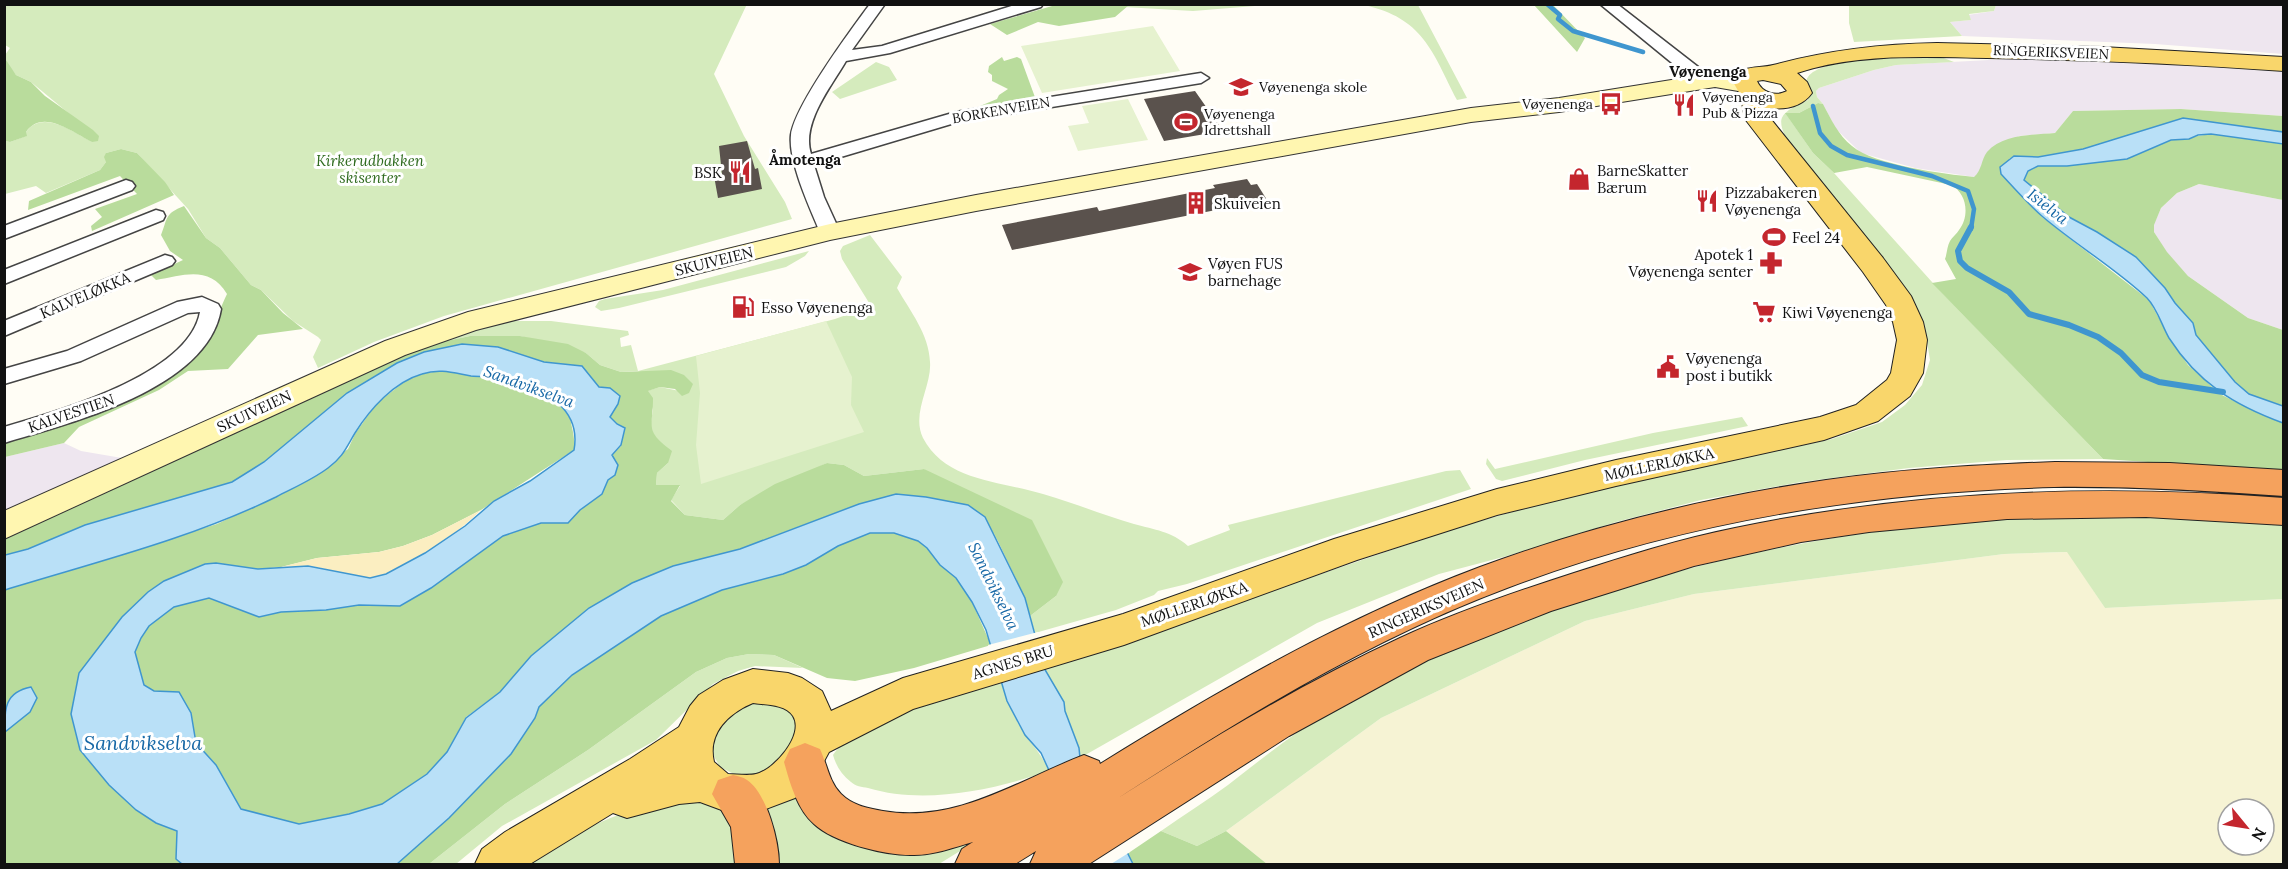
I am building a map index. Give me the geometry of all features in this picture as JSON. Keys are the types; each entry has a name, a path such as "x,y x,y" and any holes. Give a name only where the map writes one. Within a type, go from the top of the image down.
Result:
{"highway":[{"path":"976,864 1197,748 1307,704 1414,650 1509,609 1624,572 1732,542 1837,523 1938,495 2071,473 2248,480 2277,502"},
{"path":"1938,495 2032,504 2277,502"},
{"path":"818,727 816,796 837,819 857,826 915,835 965,825 998,815 1044,795 1113,758 1197,748"},
{"path":"1052,864 1197,748"},
{"path":"696,772 747,813 757,845 757,864"}],"main road":[{"name":"RINGERIKSVEIEN","path":"1755,81 1798,63 1863,54 1961,50 2148,55 2283,64"},
{"path":"1768,131 1789,92 1804,73 1819,60"},
{"name":"SKUIVEIEN","path":"4,526 362,362 430,334 468,322 830,232 976,202 1471,115 1559,105 1701,78 1755,81"},
{"path":"1755,81 1767,100 1789,92"},
{"name":"MØLLERLØKKA","path":"1124,629 1347,549 1497,502 1616,473 1824,428 1867,413 1899,388 1907,373 1911,357 1912,340 1908,322 1887,285 1758,119 1755,81"},
{"name":"AGNES BRU","path":"818,727 903,695 1124,629"},
{"path":"497,864 528,841 573,814 696,772 753,794 773,787 790,776 818,727 792,691 774,686 753,686 714,705 700,722 696,772"}],"street":[{"path":"830,232 814,197 800,148 800,133 811,107 863,22 878,4"},
{"path":"843,57 884,50 1036,4"},
{"path":"1607,4 1701,78"},
{"name":"BORKENVEIEN","path":"804,162 956,117 1202,78"},
{"path":"4,233 126,186"},
{"path":"4,278 156,216"},
{"name":"KALVELØKKA","path":"4,329 165,261"},
{"name":"KALVESTIEN","path":"4,377 74,357 150,321 194,304 202,304 211,309 212,316 208,329 198,342 173,363 138,386 101,404 4,435"}],"shaded area":[{"path":"1996,5 2283,5 2283,54 2155,44 1962,36 1950,22 1971,20 1968,15 1994,11"},
{"path":"2007,59 2176,65 2283,72 2283,116 2181,109 2073,111 2055,133 2019,136 1982,164 1980,172 1974,177 1915,168 1861,153 1836,129 1817,97 1816,91 1819,88 1896,65"},
{"path":"2199,184 2283,200 2283,330 2248,318 2188,276 2167,253 2154,232 2154,224 2161,208 2177,193"},
{"path":"64,443 81,451 122,458 5,512 5,457"},
{"path":"2068,552 2105,608 2283,599 2283,864 1267,864 1226,831 1381,718 1585,621 1694,594 2004,554"}],"green space":[{"name":"Kirkerudbakken skisenter","path":"747,4 714,74 744,136 785,202 792,219 444,316 374,342 318,368 313,357 321,340 293,321 261,290 251,285 220,248 206,238 188,209 137,153 121,149 106,153 106,162 100,170 46,193 36,186 5,194 5,141 10,142 26,136 26,132 33,125 49,122 67,128 92,142 78,121 31,82 16,75 7,64 5,55 10,48 5,45 5,5"},
{"path":"1059,4 1129,5 1115,17 1059,26 1038,22 1007,35 990,24"},
{"path":"1129,4 1267,5 1193,11 1124,7"},
{"path":"1849,4 1996,5 1994,11 1969,14 1971,20 1950,22 1962,36 1854,42 1849,23"},
{"path":"1364,5 1418,5 1467,98 1457,100 1432,52 1413,28 1400,18"},
{"path":"1534,5 1553,5 1585,38 1577,52"},
{"path":"1153,26 1180,71 1042,93 1021,46"},
{"path":"1919,56 1941,57 1954,62 1896,65 1874,70 1819,88 1816,91 1817,97 1823,104 1818,103 1799,113 1786,114 1813,153 1834,173 1941,292 2103,459 2007,460 1909,468 1801,482 1701,500 1616,522 1507,556 1439,574 1317,623 1080,758 1064,702 1044,668 1456,528 1579,493 1832,439 1882,422 1905,405 1922,385 1930,360 1924,323 1910,298 1793,153 1781,120 1788,111 1808,100 1807,80 1816,71 1843,62"},
{"path":"4,57 16,75 31,82 45,96 93,130 99,136 98,141 92,142 58,125 41,122 33,125 26,132 27,136 10,142 5,141"},
{"path":"1002,57 1004,61 1017,57 1021,59 1036,100 979,109 980,106 997,99 1008,89 992,81 992,75 988,72 989,66"},
{"path":"876,62 889,67 897,80 840,99 832,92"},
{"path":"1128,99 1148,140 1078,151 1068,126 1089,123 1082,106"},
{"path":"1818,103 1823,104 1843,137 1862,153 1910,168 1974,177 1987,152 1994,146 2018,136 2055,133 2073,111 2181,109 2283,116 2283,132 2183,118 2083,149 2038,157 2014,156 2009,159 2042,217 2149,300 2169,337 2188,365 2220,394 2283,423 2283,471 2103,459 1932,283 1956,279 1945,259 1949,243 1965,218 1965,205 1961,193 1951,185 1867,167 1834,173 1813,153 1785,113 1799,113"},
{"path":"2211,134 2283,144 2283,200 2199,184 2177,193 2161,208 2154,225 2154,232 2167,252 2188,276 2248,318 2283,330 2283,406 2249,394 2235,382 2196,335 2193,323 2136,257 2069,217 2024,180 2028,171 2038,166 2067,166 2127,159 2171,140"},
{"path":"121,149 137,153 165,182 174,195 92,231 91,226 102,217 95,209 137,194 120,176 28,210 29,201 100,170 106,162 104,157 106,153"},
{"path":"184,206 206,238 220,248 251,285 261,290 283,313 303,329 258,335 228,369 188,371 159,390 79,427 64,443 5,457 5,437 92,410 209,335 227,294 220,285 213,279 196,274 156,280 151,275 183,260 170,251 161,235 170,214"},
{"path":"870,235 902,277 897,288 918,323 929,352 930,371 919,419 923,438 933,453 960,472 1043,494 1162,532 1188,546 1230,530 1228,525 1446,471 1460,470 1471,489 1187,584 1158,591 1154,595 1116,610 1035,633 1030,616 1056,596 924,469 864,476 844,465 827,463 740,505 723,520 685,515 671,500 680,486 656,485 657,473 668,463 650,427 653,410 647,391 660,387 689,393 638,371 835,319 871,306 842,259 840,251 843,246"},
{"path":"809,251 805,256 786,267 619,308 601,311 595,307 599,301 605,299 663,290"},
{"path":"551,321 628,331 629,335 620,338 621,347 631,345 638,371 621,372 600,365 586,353 520,336 470,336 418,347 494,323"},
{"path":"826,321 852,377 851,405 864,432 701,484 696,445 700,393 696,356"},
{"path":"470,336 520,336 568,344 586,353 600,365 621,372 671,370 684,375 693,384 689,393 682,396 675,389 660,387 648,391 653,398 652,428 654,433 672,451 668,463 657,473 656,485 680,485 671,501 685,515 723,520 740,505 775,484 827,463 844,465 864,476 924,469 1032,520 1063,582 1056,596 1030,616 1025,598 994,533 897,494 859,504 740,549 673,566 531,656 500,692 466,717 447,752 427,774 382,804 349,814 299,824 241,809 216,765 196,743 191,713 144,685 135,652 149,626 174,607 209,598 259,617 281,612 326,610 359,605 400,606 431,588 503,536 541,523 568,522 602,494 608,480 615,475 618,465 612,455 621,446 617,424 610,417 618,404 610,388 599,387 582,366 544,362 498,347 397,363 347,393 264,462 232,482 85,525 28,549 5,555 4,535 418,347"},
{"path":"445,370 507,380 537,389 550,396 563,406 569,415 574,450 481,510 432,535 403,546 379,552 317,558 281,567 258,569 216,563 205,564 164,581 79,673 71,714 80,750 109,785 136,810 156,823 178,831 176,859 182,864 5,864 4,590 217,524 299,485 348,449 355,434 376,404 404,382 421,374"},
{"path":"1742,417 1748,426 1585,460 1502,481 1496,479 1486,464 1487,458 1495,469 1653,433"},
{"path":"2166,516 2283,525 2283,599 2105,608 2067,552 2004,554 1694,594 1585,621 1381,718 1226,831 1197,846 1161,831 1324,715 1395,677 1469,643 1547,612 1627,586 1708,564 1790,546 1871,532 2004,519"},
{"path":"870,533 895,533 918,541 927,548 940,565 956,578 972,602 991,645 914,668 855,681 827,678 774,655 749,654 727,658 696,672 588,750 505,804 429,864 397,864 449,818 511,754 535,718 539,707 572,675 661,616 722,590 783,574 806,565 838,546"},
{"path":"749,654 774,655 803,668 755,666 738,671 713,684 656,740 502,826 456,864 429,864 505,804 588,750 696,672 727,658"},
{"path":"1002,679 1018,723 1049,771 982,789 959,793 912,795 890,793 857,785 838,767 833,755 846,741 865,728 886,717 935,699"},
{"path":"768,700 792,711 798,726 784,760 756,775 736,775 720,767 712,753 713,735 717,727 749,702"},
{"path":"795,789 968,837 973,843 939,864 771,864 772,853 764,802"},
{"path":"687,798 711,803 726,814 737,838 738,864 525,864 598,823 639,808"},
{"path":"1161,831 1197,846 1226,831 1267,864 1133,864 1127,854"}],"sand":[{"path":"481,510 459,530 428,552 395,571 381,576 368,578 309,566 281,567 317,558 379,552 403,546 432,535"}],"water":[{"name":"Isielva","path":"2183,118 2283,132 2283,144 2211,134 2198,135 2189,139 2171,140 2127,159 2067,166 2038,166 2028,171 2024,180 2069,217 2136,257 2193,323 2196,335 2235,382 2249,394 2283,406 2283,423 2233,400 2205,380 2180,354 2169,338 2151,302 2043,217 2001,174 2000,167 2014,156 2038,157 2083,149"},
{"name":"Sandvikselva","path":"462,344 498,347 544,362 582,366 599,387 610,388 620,396 610,417 625,428 621,445 612,455 618,465 615,475 608,480 602,494 580,510 568,523 541,523 503,536 431,588 400,606 359,605 326,610 281,612 259,617 209,598 174,607 149,626 135,652 144,685 154,691 179,692 191,713 196,743 216,765 241,809 299,824 349,814 382,804 427,774 447,752 466,718 500,692 531,656 589,608 632,583 673,566 740,549 859,504 896,494 968,505 985,517 1025,598 1044,668 1064,702 1080,758 1133,864 1085,864 1081,840 1041,753 1025,735 1007,701 986,630 972,602 956,578 940,565 927,548 918,541 894,533 870,533 838,546 806,565 783,574 722,590 661,616 572,675 539,707 535,718 511,754 449,818 397,864 182,864 176,859 177,831 156,823 136,810 109,785 80,750 71,714 79,673 122,617 148,592 164,581 205,564 216,563 258,569 308,566 370,578 386,574 425,553 465,526 494,501 530,481 574,450 575,435 565,410 543,393 517,382 499,377 429,372 402,383 375,406 341,456 328,468 302,484 243,512 176,538 5,590 5,555 28,549 85,525 232,482 264,462 347,393 397,363 424,352"},
{"path":"31,687 37,698 30,712 5,732 6,709 11,697 22,689"}],"pier":[{"path":"1038,632 1046,660 999,680 988,645"},
{"path":"1122,839 1130,852 1111,864 1082,864 1078,840"}],"building":[{"name":"Vøyenenga Idrettshall","path":"1195,91 1223,131 1164,141 1144,99"},
{"name":"BSK","path":"747,141 755,169 758,168 762,189 718,198 714,176 722,175 719,146"},
{"path":"1247,179 1251,185 1257,184 1267,200 1012,250 1002,225 1097,207 1099,211 1215,188 1213,185"}],"waterway":[{"path":"1547,4 1560,15 1558,19 1573,31 1643,52"},
{"path":"1813,106 1820,133 1831,146 1847,155 1932,176 1968,191 1974,209 1971,229"},
{"path":"1971,227 1958,251 1960,261 1967,268 2009,292 2029,314 2069,325 2098,337 2121,353 2142,375 2159,382 2223,392"}],"place":[{"name":"Vøyenenga skole","path":"1241,87"},
{"name":"Vøyenenga","path":"1611,104"},
{"name":"Vøyenenga Pub & Pizza","path":"1684,105"},
{"name":"Vøyenenga Idrettshall","path":"1186,122"},
{"name":"BSK","path":"740,172"},
{"name":"BarneSkatter Bærum","path":"1579,179"},
{"name":"Pizzabakeren Vøyenenga","path":"1707,201"},
{"name":"Skuiveien","path":"1196,203"},
{"name":"Feel 24","path":"1774,237"},
{"name":"Apotek 1 Vøyenenga senter","path":"1771,263"},
{"name":"Vøyen FUS barnehage","path":"1190,272"},
{"name":"Esso Vøyenenga","path":"743,307"},
{"name":"Kiwi Vøyenenga","path":"1764,312"},
{"name":"Vøyenenga post i butikk","path":"1668,367"}],"district":[{"name":"Vøyenenga","path":"1708,71"},
{"name":"Åmotenga","path":"805,159"}]}
